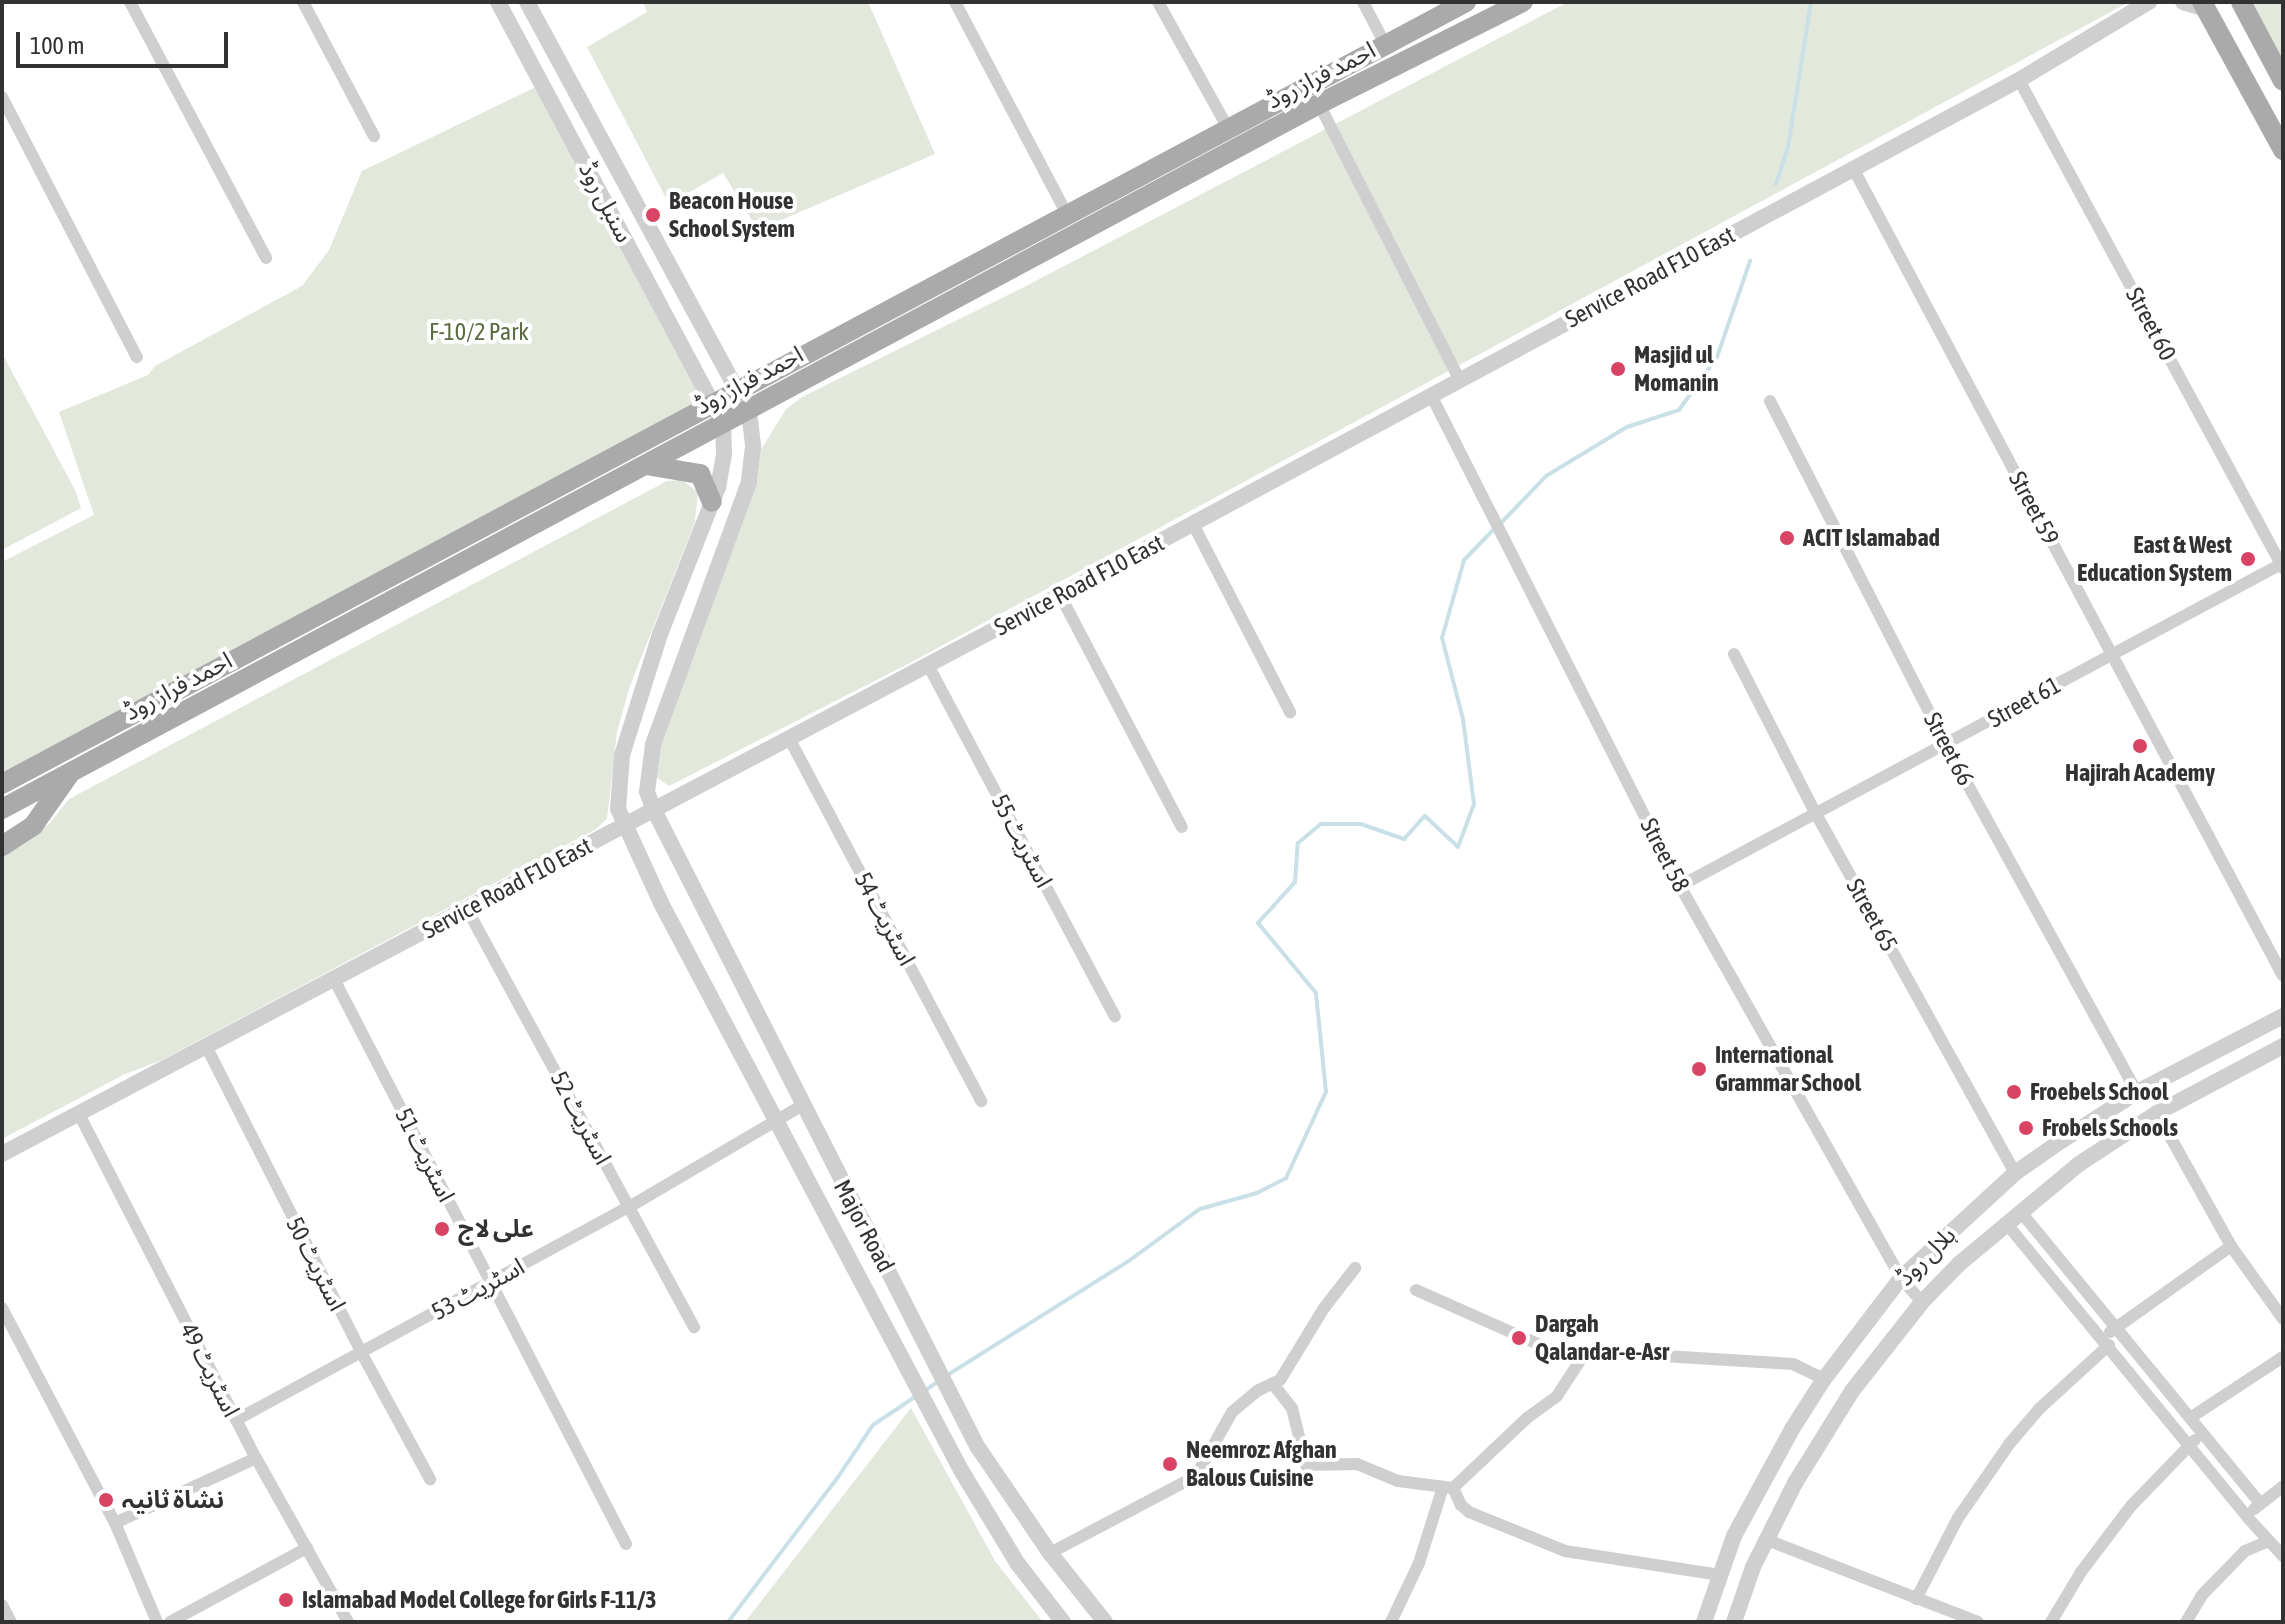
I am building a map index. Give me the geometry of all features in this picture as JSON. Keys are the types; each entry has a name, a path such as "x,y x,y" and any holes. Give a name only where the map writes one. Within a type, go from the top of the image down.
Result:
{"main road":[{"name":"احمد فراز روڈ","path":"2,809 747,410 1275,117 1386,46 1466,2"},
{"name":"احمد فراز روڈ","path":"2,784 1229,130 1319,104 1523,2"},
{"path":"2241,2 2283,81"},
{"path":"2204,6 2275,115 2283,150"},
{"path":"646,465 693,470 705,481 712,502"},
{"path":"2,846 33,826 72,772"}],"street":[{"path":"130,2 266,258"},
{"path":"303,2 374,136"},
{"name":"سنبل روڈ","path":"498,2 723,423"},
{"name":"سنبل روڈ","path":"527,2 747,410"},
{"path":"955,2 1068,216"},
{"path":"1158,2 1229,130"},
{"path":"1363,2 1386,46"},
{"name":"Service Road F10 East","path":"2,1154 1193,524 2019,80 2149,2"},
{"path":"2183,2 2204,6"},
{"name":"Street 60","path":"2019,80 2282,565"},
{"path":"2,97 137,357"},
{"path":"1319,104 1459,379"},
{"name":"Street 59","path":"1853,168 2283,976"},
{"name":"Street 58","path":"1431,395 1680,886 1901,1278 1922,1302"},
{"name":"Street 66","path":"1770,401 1946,745 2137,1092"},
{"name":"Major Road","path":"747,410 753,447 749,482 653,745 647,792 801,1106 955,1396 977,1446 1050,1553 1105,1622"},
{"name":"Major Road","path":"723,423 724,454 712,502 660,634 622,755 617,794 624,826 661,903 955,1460 1018,1564 1063,1622"},
{"path":"1193,524 1290,712"},
{"name":"Street 61","path":"1680,886 2282,565"},
{"path":"1060,595 1182,827"},
{"name":"Street 65","path":"1734,654 1815,812 2015,1173"},
{"name":"اسٹریٹ 55","path":"928,665 1115,1016"},
{"name":"اسٹریٹ 54","path":"789,738 981,1101"},
{"name":"اسٹریٹ 52","path":"467,909 694,1327"},
{"name":"اسٹریٹ 51","path":"334,979 626,1544"},
{"name":"ہلال روڈ","path":"1704,1622 1734,1536 1792,1429 1824,1379 1901,1278 2015,1173 2137,1092 2283,1016"},
{"name":"اسٹریٹ 50","path":"206,1046 361,1352 430,1479"},
{"name":"ہلال روڈ","path":"1734,1622 1767,1540 1795,1483 1852,1391 1922,1302 2006,1223 2079,1164 2157,1113 2283,1046"},
{"name":"اسٹریٹ 53","path":"236,1420 629,1207 801,1106"},
{"path":"2157,1113 2231,1246 2283,1319"},
{"name":"اسٹریٹ 49","path":"79,1114 256,1458 348,1622"},
{"path":"2020,1211 2259,1502"},
{"path":"2006,1223 2106,1341 2248,1518 2283,1556"},
{"path":"1916,1599 1958,1518 2010,1443 2039,1409 2116,1329 2231,1246"},
{"path":"1050,1553 1196,1476 1232,1412 1285,1373 1324,1308 1355,1268"},
{"path":"1416,1290 1549,1349 1793,1364 1824,1379"},
{"path":"2,1308 115,1523 157,1622"},
{"path":"1391,1622 1419,1563 1448,1487 1557,1396 1585,1353"},
{"path":"2190,1418 2283,1357"},
{"path":"1273,1384 1292,1408 1306,1465 1357,1464 1398,1481 1448,1487 1469,1512 1565,1551 1720,1575"},
{"path":"2051,1622 2081,1572 2131,1506 2202,1433"},
{"path":"955,1460 977,1446"},
{"path":"115,1523 256,1458"},
{"path":"2248,1518 2259,1502 2283,1486"},
{"path":"1767,1540 1978,1622"},
{"path":"2186,1622 2202,1595 2245,1551 2268,1541"},
{"path":"170,1622 307,1548"},
{"path":"2,1605 11,1622"}],"green space":[{"path":"643,2 868,2 935,154 758,230 723,173 669,204 587,47 647,12"},
{"path":"1568,2 2129,2 908,664 669,786 656,777 655,758 757,456 786,409 802,397 1028,285"},
{"path":"2250,2 2283,2 2283,64"},
{"name":"F-10/2 Park","path":"542,84 714,402 2,784 2,562 94,515 59,412 148,375 155,366 302,286 329,250 362,171"},
{"path":"2,353 76,492 81,508 2,550"},
{"path":"682,480 698,492 695,522 630,686 617,732 607,819 596,829 162,1060 123,1075 2,1139 2,854 49,824 69,799 667,481"},
{"path":"911,1408 995,1561 1043,1622 745,1622"}],"waterway":[{"path":"1776,184 1788,147 1811,2"},
{"path":"1501,523 1546,476 1627,427 1679,410 1717,357 1750,261"},
{"path":"946,1376 1130,1260 1200,1209 1257,1193 1286,1178 1326,1092 1316,993 1258,923 1295,882 1298,843 1321,824 1361,824 1404,839 1425,816 1458,847 1474,804 1463,719 1442,638 1464,560 1494,529"},
{"path":"923,1392 939,1381"},
{"path":"728,1622 838,1477 873,1425 915,1397"}],"place":[{"name":"Beacon House School System","path":"653,215"},
{"name":"Masjid ul Momanin","path":"1618,369"},
{"name":"ACIT Islamabad","path":"1787,538"},
{"name":"East & West Education System","path":"2248,559"},
{"name":"Hajirah Academy","path":"2140,746"},
{"name":"International Grammar School","path":"1699,1069"},
{"name":"Froebels School","path":"2014,1092"},
{"name":"Frobels Schools","path":"2026,1128"},
{"name":"علی لاج","path":"442,1229"},
{"name":"Dargah Qalandar-e-Asr","path":"1519,1338"},
{"name":"Neemroz: Afghan Balous Cuisine","path":"1170,1464"},
{"name":"نشاۃ ثانیہ","path":"106,1500"},
{"name":"Islamabad Model College for Girls F-11/3","path":"286,1600"}]}
